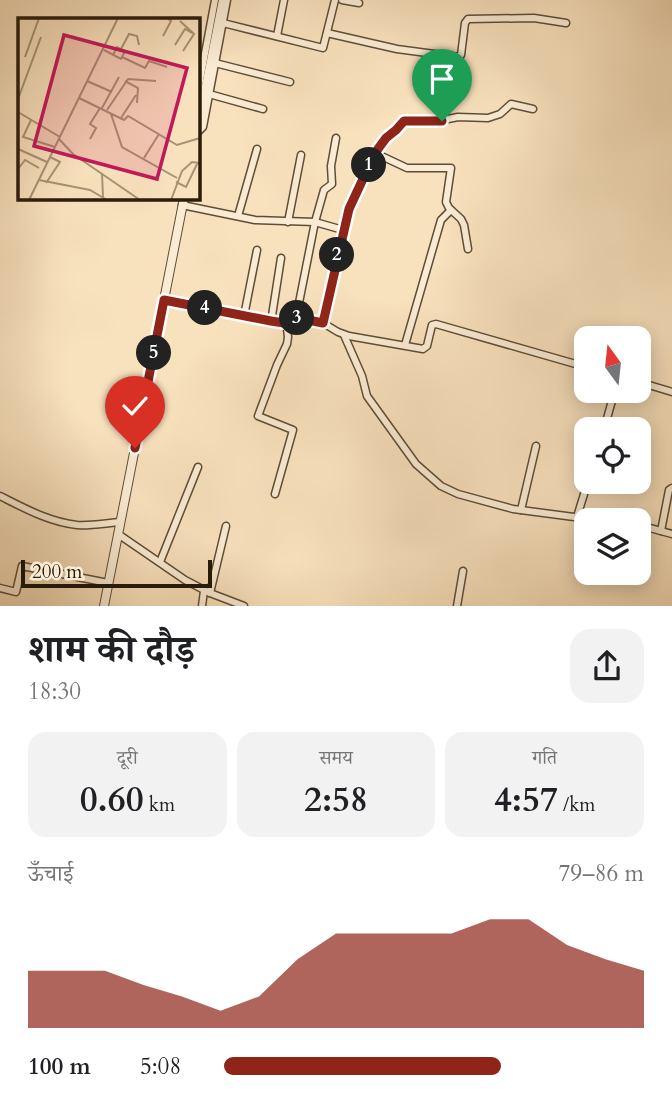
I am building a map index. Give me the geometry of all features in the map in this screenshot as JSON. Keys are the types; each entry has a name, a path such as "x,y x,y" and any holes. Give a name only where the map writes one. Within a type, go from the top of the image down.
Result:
{"street":[{"path":"200,80 215,0"},
{"path":"200,127 203,127 225,0"},
{"path":"200,118 225,0"},
{"path":"277,36 284,0"},
{"path":"223,23 321,48 335,0"},
{"path":"342,0 359,3"},
{"path":"327,33 397,49 457,57 461,55 465,23 468,19 534,18 566,23"},
{"path":"215,62 290,82"},
{"path":"209,94 263,109"},
{"path":"323,323 349,209 375,153 386,138 404,121 438,122 458,117 488,118 500,114 511,104 533,109"},
{"path":"296,317 315,222 324,190 332,184 331,166 337,138"},
{"path":"238,216 257,149"},
{"path":"375,153 407,168 451,168 446,202 464,225 468,249"},
{"path":"288,222 301,155"},
{"path":"104,606 183,201 256,220 315,222 343,230"},
{"path":"405,345 441,220 451,210"},
{"path":"244,316 257,250"},
{"path":"271,321 281,258"},
{"path":"164,300 281,323 296,317 323,323 344,335 425,348 432,325 436,324 574,364"},
{"path":"275,494 293,430 258,416 276,365 288,341 286,321"},
{"path":"344,335 362,376 367,396 424,473 449,491 521,510 574,517"},
{"path":"651,386 672,392"},
{"path":"521,510 536,446"},
{"path":"160,562 198,467"},
{"path":"661,531 669,490 672,488"},
{"path":"0,496 28,510 76,525 120,522"},
{"path":"202,606 226,526"},
{"path":"651,529 672,534"},
{"path":"118,534 181,578 243,606"},
{"path":"0,589 16,592 22,566 108,583"},
{"path":"457,606 463,571"}],"route":[{"path":"135,448 164,300 284,323 293,317 323,323 346,215 373,155 404,121 442,121"}]}
